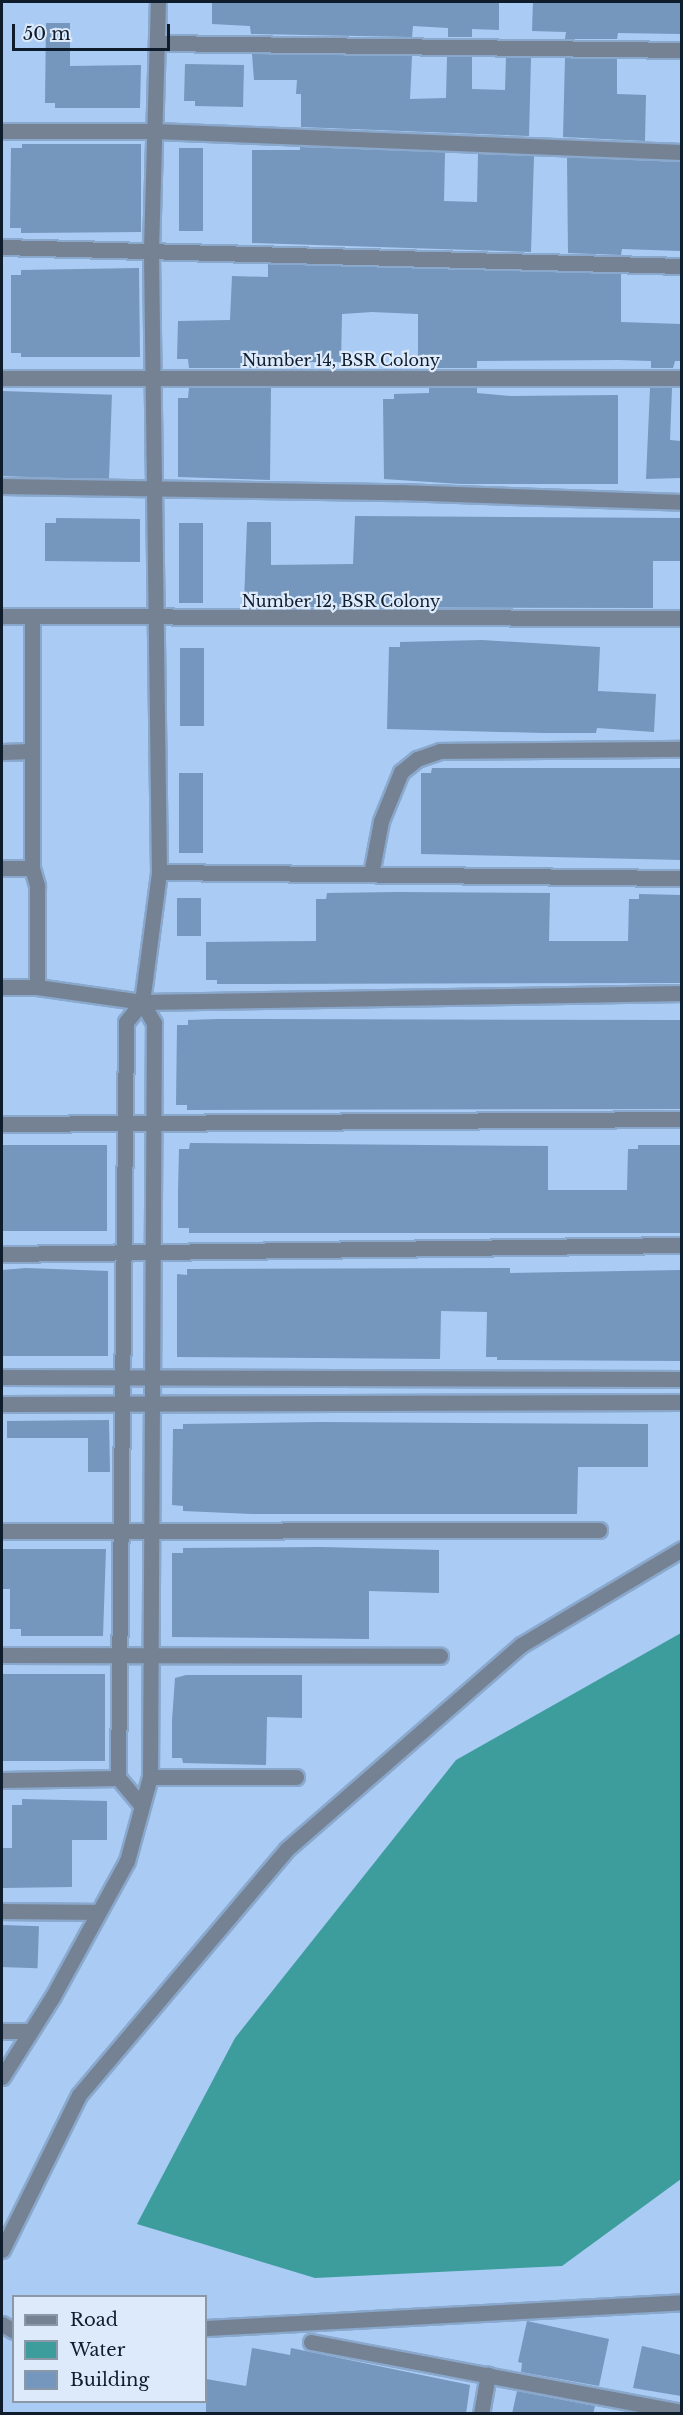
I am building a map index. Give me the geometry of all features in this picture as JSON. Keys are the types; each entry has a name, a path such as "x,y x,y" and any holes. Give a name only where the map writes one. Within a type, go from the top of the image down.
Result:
{"street":[{"path":"141,1805 118,1778 126,1022 142,1002 159,872 153,619 151,250 159,2"},
{"path":"157,43 681,50"},
{"path":"2,131 155,131 681,152"},
{"path":"2,247 681,266"},
{"name":"Number 14, BSR Colony","path":"2,378 681,378"},
{"path":"2,486 152,491 399,492 681,502"},
{"name":"Number 12, BSR Colony","path":"2,616 153,619 681,618"},
{"path":"32,617 32,868 37,886 37,987"},
{"path":"371,874 381,821 401,772 417,759 440,751 681,749"},
{"path":"2,752 32,752"},
{"path":"2,868 32,868"},
{"path":"159,872 681,878"},
{"path":"2,987 37,987 142,1002 681,993"},
{"path":"2,2078 29,2031 53,1996 127,1861 150,1777 154,1023 142,1002"},
{"path":"2,1124 681,1119"},
{"path":"2,1254 681,1245"},
{"path":"2,1377 681,1379"},
{"path":"2,1404 681,1402"},
{"path":"2,1532 599,1530"},
{"path":"2,2250 80,2096 287,1849 521,1646 681,1549"},
{"path":"2,1654 440,1656"},
{"path":"150,1777 296,1777"},
{"path":"2,1780 118,1778"},
{"path":"2,1911 98,1912"},
{"path":"2,2031 29,2031"},
{"path":"207,2328 681,2302"},
{"path":"311,2342 681,2412"},
{"path":"481,2414 488,2375"}],"water":[{"path":"681,1633 681,2179 562,2266 315,2278 137,2224 235,2038 456,1760"}],"building":[{"path":"212,2 499,2 499,30 472,29 472,37 448,37 448,28 413,26 412,37 251,34 250,26 212,24"},
{"path":"533,2 681,2 681,34 618,33 617,39 565,39 566,32 532,31"},
{"path":"46,23 70,23 70,66 141,65 140,108 55,108 55,103 45,103"},
{"path":"252,54 412,56 410,99 446,98 447,57 472,57 472,89 505,90 506,57 531,58 529,136 301,127 301,94 296,94 297,80 254,80"},
{"path":"565,58 617,59 617,94 646,95 645,141 563,137"},
{"path":"185,64 244,65 243,107 195,106 195,101 184,101"},
{"path":"22,144 141,144 141,232 21,233 21,228 10,228 11,148 22,148"},
{"path":"300,147 445,152 444,201 477,202 478,154 534,156 531,252 252,243 252,150 300,150"},
{"path":"179,148 203,148 203,231 179,231"},
{"path":"567,157 681,162 681,251 622,249 621,255 568,253"},
{"path":"268,264 621,274 621,322 681,324 681,361 675,361 673,368 651,368 651,361 619,360 477,361 477,368 429,368 428,358 418,358 418,314 372,312 342,314 341,362 271,362 271,368 189,368 188,359 177,359 178,321 230,320 232,276 268,277"},
{"path":"139,268 140,357 21,357 21,353 11,353 11,275 21,275 21,270"},
{"path":"189,388 271,388 270,480 178,477 178,398 188,398"},
{"path":"429,388 477,388 477,393 511,396 618,395 618,484 460,484 384,479 383,399 394,399 394,394 429,393"},
{"path":"650,388 672,388 670,440 681,441 681,478 646,479"},
{"path":"2,391 112,395 109,480 2,476"},
{"path":"355,516 681,518 681,561 653,561 653,608 254,607 254,603 244,603 247,522 271,522 271,565 353,564"},
{"path":"56,518 140,519 140,562 45,561 45,523 56,523"},
{"path":"179,523 203,523 203,603 179,603"},
{"path":"482,640 600,647 598,691 656,694 654,732 597,728 596,733 387,729 389,647 400,647 400,642"},
{"path":"180,648 204,648 204,726 180,726"},
{"path":"432,768 681,768 681,860 421,854 421,773 431,773"},
{"path":"179,773 203,773 203,853 179,853"},
{"path":"327,893 550,893 549,941 628,941 629,899 639,899 639,894 681,895 681,983 217,984 217,980 206,980 206,942 316,941 316,899 326,899"},
{"path":"177,898 201,898 201,936 177,936"},
{"path":"188,1020 681,1020 681,1109 187,1110 187,1105 176,1105 177,1025 188,1025"},
{"path":"190,1143 548,1146 548,1190 627,1190 628,1149 638,1149 638,1145 681,1145 681,1233 189,1233 189,1228 178,1228 178,1191 179,1149 189,1149"},
{"path":"2,1145 107,1145 107,1231 2,1231"},
{"path":"26,1268 108,1271 108,1356 2,1356 2,1270"},
{"path":"510,1268 510,1273 681,1270 681,1361 497,1360 497,1357 486,1357 487,1312 441,1311 440,1359 177,1357 177,1274 187,1275 187,1269"},
{"path":"109,1420 110,1472 88,1472 88,1438 7,1438 7,1421"},
{"path":"321,1422 648,1424 648,1467 578,1467 577,1514 252,1514 183,1511 183,1506 172,1505 173,1429 183,1429 183,1424"},
{"path":"322,1547 439,1550 439,1593 369,1591 369,1639 172,1637 172,1553 183,1553 183,1548"},
{"path":"2,1549 106,1549 103,1636 21,1636 21,1629 10,1629 10,1589 2,1589"},
{"path":"2,1674 105,1674 105,1761 2,1761"},
{"path":"186,1675 302,1675 302,1718 267,1717 266,1765 183,1763 182,1758 172,1758 172,1720 175,1678"},
{"path":"22,1799 107,1801 107,1840 72,1840 72,1887 2,1888 2,1848 12,1848 12,1805 22,1805"},
{"path":"2,1925 39,1926 38,1968 2,1967"},
{"path":"527,2321 609,2339 599,2386 521,2372 522,2363 518,2362"},
{"path":"642,2346 681,2355 681,2396 633,2388"},
{"path":"252,2348 290,2355 291,2348 470,2385 466,2414 206,2414 207,2379 246,2386"},
{"path":"517,2391 595,2406 593,2414 512,2414"}]}
